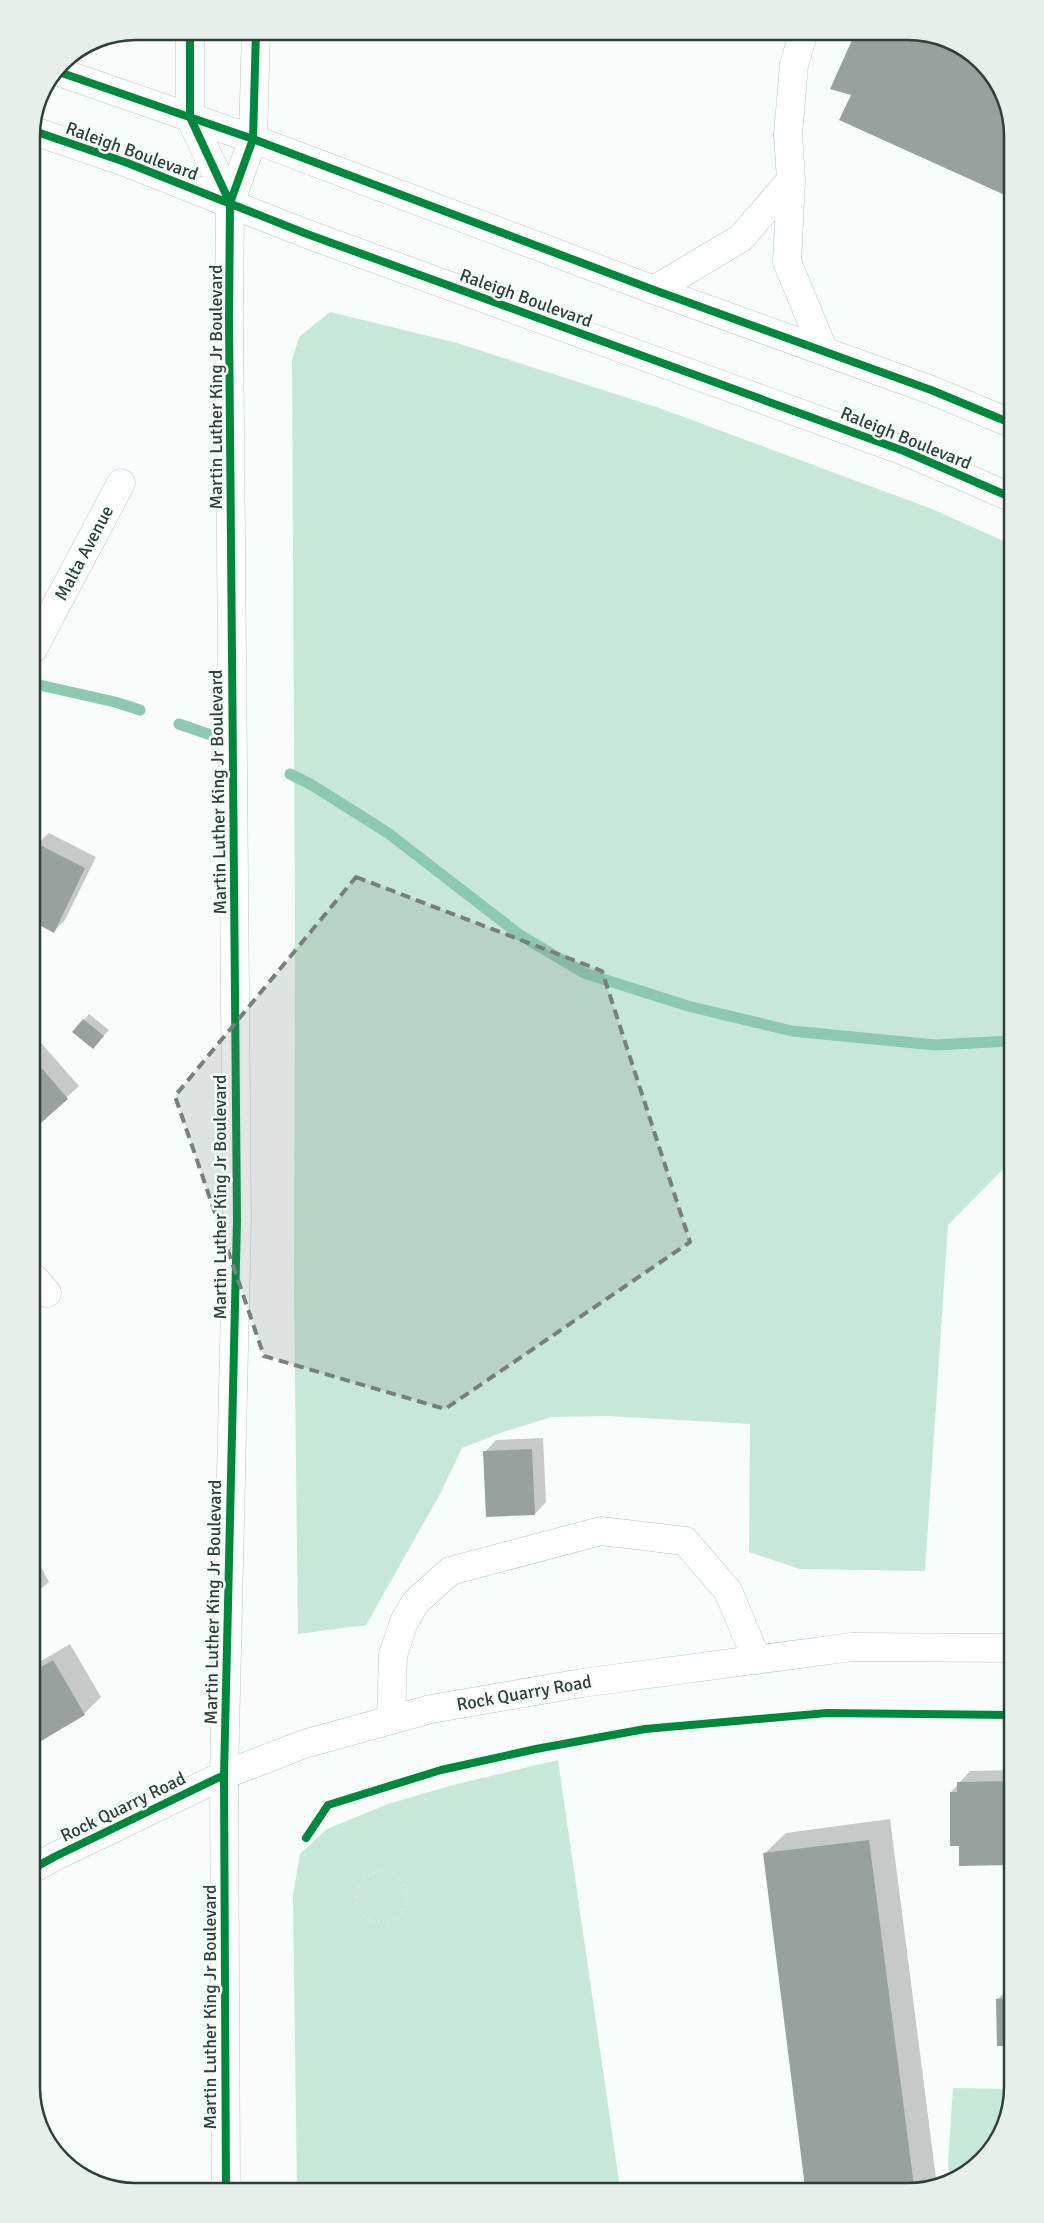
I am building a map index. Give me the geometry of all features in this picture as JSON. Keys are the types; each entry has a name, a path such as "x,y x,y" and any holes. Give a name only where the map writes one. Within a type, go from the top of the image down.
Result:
{"main road":[{"name":"Martin Luther King Jr Boulevard","path":"190,40 190,117 230,203"},
{"name":"Martin Luther King Jr Boulevard","path":"226,2183 224,1775 237,1220 229,319 230,203 253,139 256,40"},
{"path":"802,40 794,64 789,124 791,180 787,262 824,351"},
{"path":"64,74 253,139 654,290 931,390 1004,420"},
{"name":"Raleigh Boulevard","path":"40,133 134,165 326,241 904,451 1004,494"},
{"path":"654,290 741,238 791,180"},
{"name":"Malta Avenue","path":"40,636 121,483"},
{"path":"392,1720 393,1655 404,1622 414,1603 450,1571 601,1530 685,1541 728,1591 757,1660"},
{"name":"Rock Quarry Road","path":"40,1865 224,1775 304,1744 431,1709 582,1683 852,1647 1004,1648"}],"path":[{"path":"379,1873 389,1873 398,1877 406,1894 406,1904 401,1912 394,1919 385,1922 375,1921 367,1917 360,1909 357,1900 358,1891 363,1882 370,1875 379,1873"}],"highlighted area":[{"path":"356,877 602,971 690,1242 445,1409 264,1356 175,1096"}],"green space":[{"path":"330,312 457,343 662,409 932,509 1004,541 1004,1168 948,1225 925,1571 800,1569 749,1552 750,1424 608,1416 552,1417 503,1432 462,1448 440,1494 366,1625 298,1634 294,1295 295,910 292,360 299,337"},
{"path":"558,1760 619,2183 297,2183 293,1895 300,1854 327,1829 388,1804 453,1785"},
{"path":"953,2088 1004,2089 999,2118 988,2140 971,2159 949,2173 948,2164"}],"building":[{"path":"852,40 914,40 939,45 956,53 976,68 991,88 999,105 1004,136 1004,195 839,120 851,95 830,89"},
{"path":"40,845 85,868 54,933 40,925"},
{"path":"83,1019 104,1036 93,1049 72,1032"},
{"path":"40,1066 68,1099 40,1124"},
{"path":"532,1449 535,1515 486,1517 483,1451"},
{"path":"53,1660 85,1715 40,1742 40,1668"},
{"path":"1004,1781 1004,1865 959,1866 959,1846 950,1846 950,1792 957,1792 957,1782"},
{"path":"869,1840 914,2183 804,2183 763,1853"},
{"path":"1004,1998 1004,2046 997,2046 996,1999"}],"waterway":[{"path":"40,685 115,702 140,710"},
{"path":"179,724 208,734"},
{"path":"290,774 312,785 388,833 520,935 584,973 688,1006 792,1031 935,1045 1004,1041"}],"cycle path":[{"path":"190,40 190,117 230,203"},
{"path":"226,2183 224,1775 237,1220 229,319 230,203 253,139 256,40"},
{"path":"64,74 253,139 654,290 931,390 1004,420"},
{"path":"40,133 125,162 307,234 904,451 1004,494"},
{"path":"306,1838 328,1805 441,1770 536,1749 645,1729 827,1713 1004,1715"},
{"path":"40,1865 224,1775"}]}
